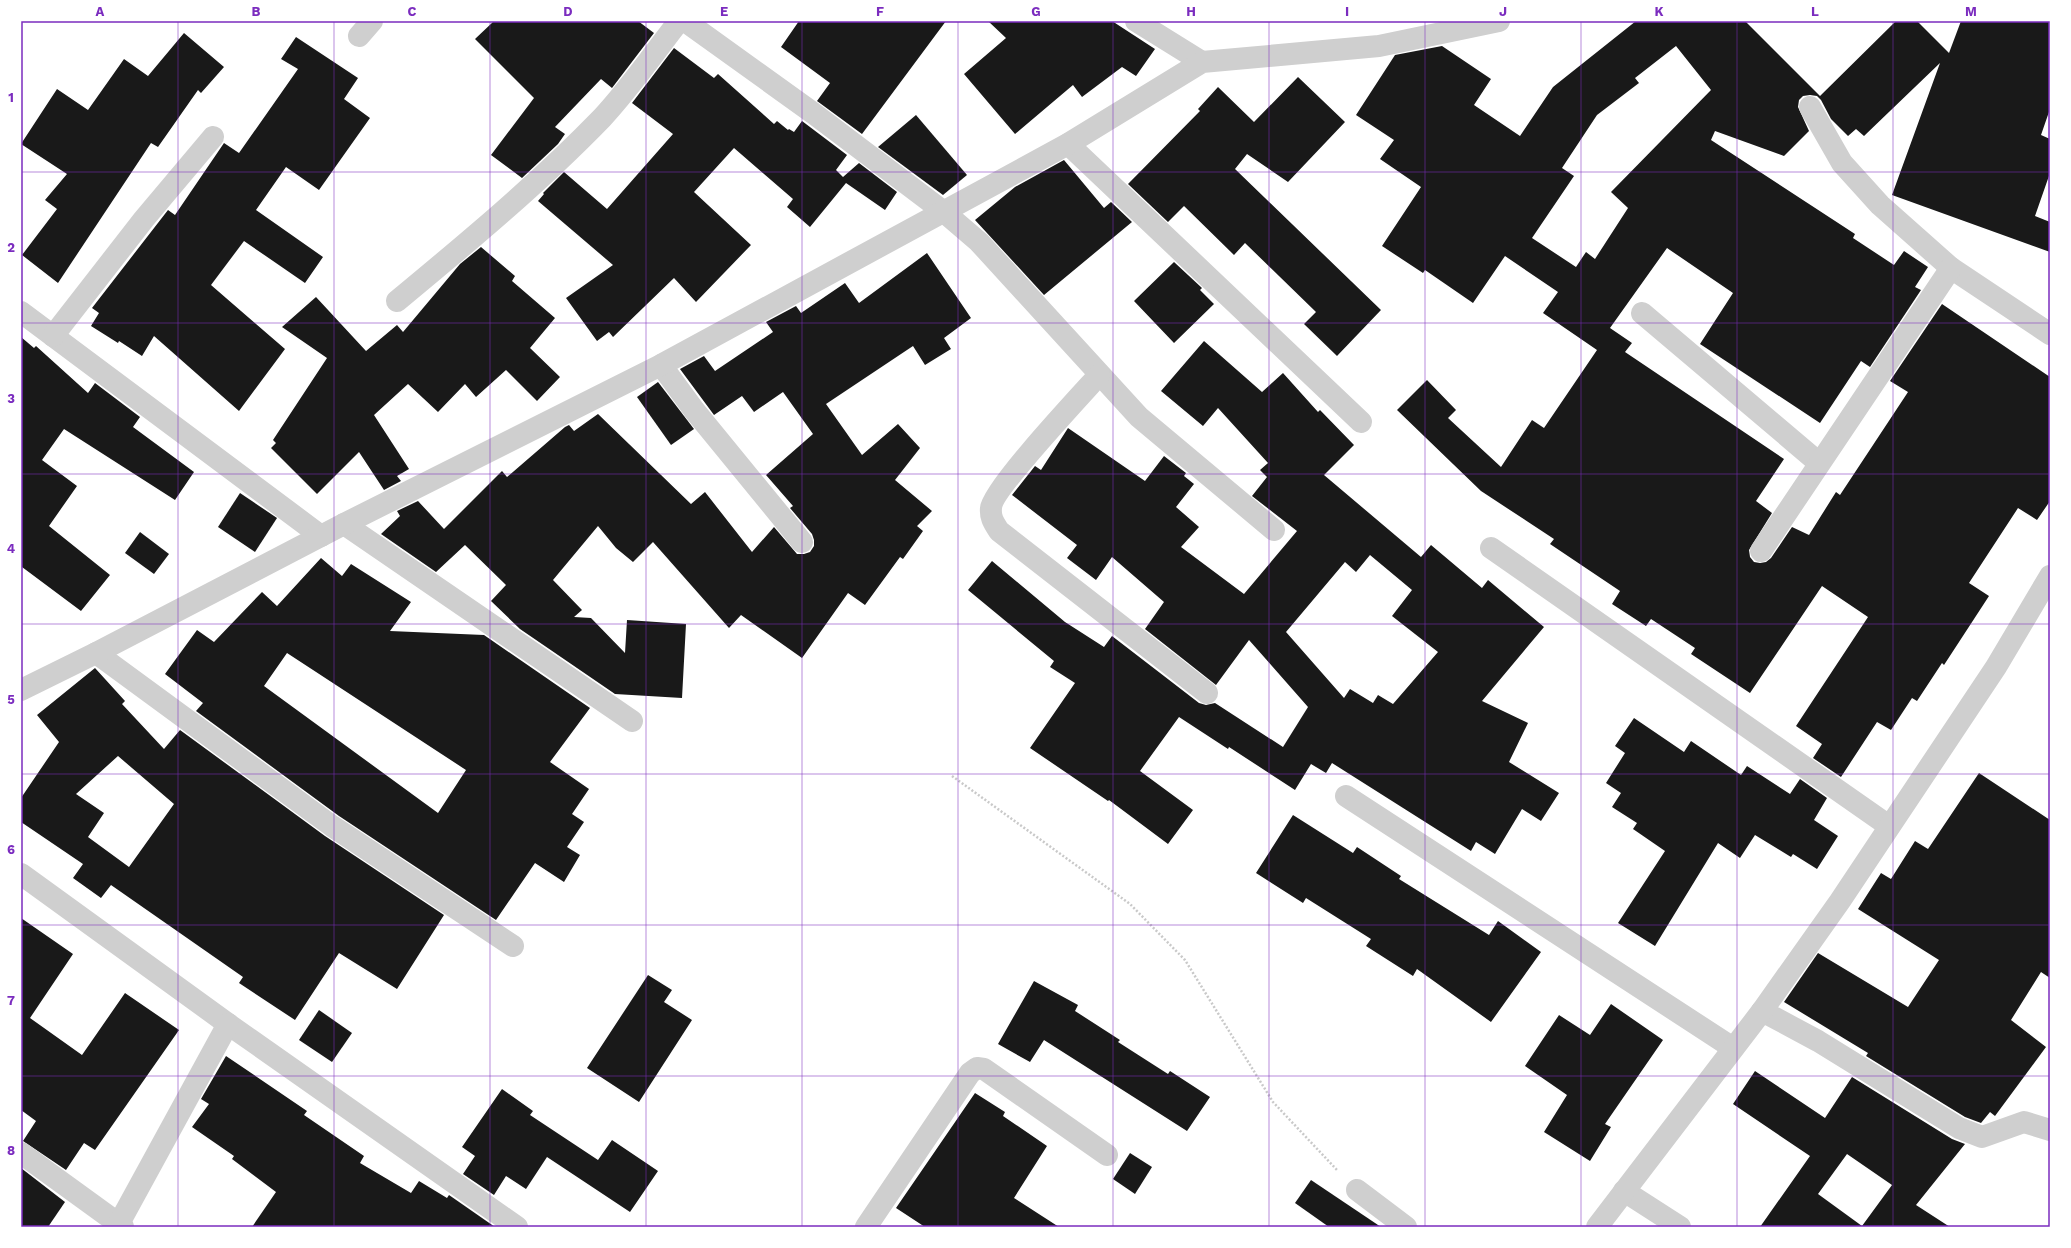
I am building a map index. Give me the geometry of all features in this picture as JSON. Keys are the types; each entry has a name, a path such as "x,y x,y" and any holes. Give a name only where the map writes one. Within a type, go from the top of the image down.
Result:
{"street":[{"path":"397,301 551,169 603,116 679,21"},
{"path":"686,21 813,113 944,212 979,242 1139,417 1274,530"},
{"path":"1136,21 1202,62"},
{"path":"21,690 96,653 344,524 661,365 1068,144 1202,62 1379,46 1499,21"},
{"path":"1810,107 1842,163 1880,205 1951,268 2050,334"},
{"path":"53,336 144,219 213,137"},
{"path":"1068,144 1361,422"},
{"path":"1761,551 1951,268"},
{"path":"21,312 321,536"},
{"path":"1642,313 1819,463"},
{"path":"661,365 694,410 802,542"},
{"path":"1099,375 1037,445 996,496 991,507 992,519 999,531 1207,693"},
{"path":"344,524 632,720"},
{"path":"1491,548 1889,826"},
{"path":"1597,1227 1762,1010 1840,901 1996,667 2050,576"},
{"path":"96,653 332,826 513,946"},
{"path":"1346,796 1733,1048"},
{"path":"21,874 228,1024 517,1227"},
{"path":"1762,1010 1818,1041 1959,1128 1982,1137 2024,1122 2050,1130"},
{"path":"21,1153 119,1226 228,1024"},
{"path":"866,1227 970,1073 977,1068 984,1069 1107,1155"},
{"path":"1357,1190 1406,1227"},
{"path":"1624,1191 1680,1227"}],"path":[{"path":"952,776 1130,904 1185,960 1274,1102 1357,1190"}],"building":[{"path":"494,21 638,21 654,33 612,88 601,79 555,127 565,134 558,144 522,178 491,155 534,98 475,39"},
{"path":"799,21 946,21 862,134 817,101 830,83 781,47"},
{"path":"988,21 1112,21 1155,49 1136,76 1122,67 1082,97 1073,85 1015,134 964,74 1006,38"},
{"path":"1636,21 1745,21 1820,96 1896,21 1917,21 1949,53 1961,21 2050,21 2050,109 2041,135 2050,139 2050,173 2035,216 2050,222 2050,252 1892,195 1940,63 1864,136 1856,129 1848,136 1831,119 1821,100 1817,96 1810,95 1803,96 1799,100 1798,107 1809,131 1784,156 1715,131 1711,140 1855,234 1853,238 1894,265 1904,251 1928,267 1915,287 1921,290 1870,367 1861,361 1820,423 1700,344 1733,293 1667,248 1610,328 1632,343 1625,352 1784,459 1756,501 1772,513 1749,550 1750,557 1754,562 1760,563 1766,562 1771,558 1792,527 1809,535 1836,492 1840,495 1908,392 1890,381 1942,304 2050,377 2050,501 2037,520 2018,508 1969,583 1989,596 1944,665 1942,663 1917,701 1912,698 1891,730 1877,722 1841,777 1813,758 1822,744 1796,726 1868,617 1822,586 1750,693 1691,654 1695,648 1651,619 1646,626 1612,604 1620,591 1550,544 1554,539 1481,491 1397,410 1427,380 1456,410 1448,418 1501,467 1532,420 1544,428 1597,350 1543,313 1558,292 1505,256 1473,303 1425,270 1423,273 1382,246 1421,187 1380,159 1394,140 1356,115 1395,55 1442,46 1491,79 1474,105 1520,136 1553,87","holes":["1676,46 1711,90 1611,192 1628,208 1595,259 1586,252 1576,267 1532,238 1574,176 1562,168 1597,115 1639,83 1635,78"]},
{"path":"184,33 224,67 201,93 198,90 158,147 151,143 58,283 22,255 57,209 45,200 67,174 21,144 57,89 88,110 124,59 148,76"},
{"path":"296,37 358,78 344,99 370,118 319,190 286,167 256,210 323,257 305,283 244,241 211,285 285,349 239,411 154,336 142,356 119,341 118,343 91,326 99,313 92,308 168,210 175,215 224,143 239,153 298,69 281,59"},
{"path":"674,48 714,78 718,74 774,124 777,121 788,130 789,129 794,132 802,121 847,155 836,170 843,177 859,163 897,192 885,210 846,183 810,227 787,207 793,199 734,148 694,192 751,245 696,302 674,278 613,337 609,332 597,341 566,298 613,265 538,201 544,194 543,193 564,172 607,209 673,134 632,103"},
{"path":"1298,77 1345,122 1288,182 1247,154 1235,169 1381,310 1337,356 1304,324 1316,312 1245,243 1234,255 1184,206 1168,222 1128,184 1200,111 1198,109 1218,87 1254,122"},
{"path":"916,115 967,175 943,195 878,147"},
{"path":"1064,160 1104,208 1111,202 1132,222 1044,295 975,220 1015,187"},
{"path":"481,247 515,276 512,281 555,318 530,348 560,377 537,401 506,370 476,397 465,384 438,412 408,384 374,415 409,469 397,476 401,481 384,490 359,452 317,494 271,448 276,443 273,440 327,358 282,327 316,297 366,351 397,325 403,332 460,264"},
{"path":"927,253 971,318 944,338 951,349 925,365 913,346 826,404 862,455 898,424 920,448 895,480 932,511 917,526 923,531 903,559 900,557 865,605 848,593 802,658 741,615 729,628 653,542 633,562 616,548 598,526 553,580 582,610 574,617 591,618 625,653 627,620 686,624 682,698 615,694 520,629 491,601 506,585 465,545 436,572 381,534 400,516 397,511 418,501 444,529 502,471 507,477 565,427 569,425 574,431 598,414 691,504 705,492 752,552 774,527 797,554 810,552 814,546 812,534 790,508 793,506 766,475 813,434 783,392 754,412 742,396 714,415 680,369 704,356 715,371 773,332 766,322 796,306 801,313 845,283 859,303"},
{"path":"1174,262 1202,288 1200,290 1214,304 1174,343 1134,301"},
{"path":"21,337 34,348 36,346 88,393 95,383 140,417 133,427 194,472 175,500 64,429 42,460 77,486 49,526 110,575 81,611 22,567 21,568"},
{"path":"1204,341 1262,392 1283,373 1318,412 1320,410 1354,445 1324,475 1421,557 1431,545 1482,588 1488,580 1544,627 1482,701 1528,723 1509,762 1559,793 1541,821 1522,809 1495,854 1476,842 1471,851 1332,763 1326,773 1311,764 1295,790 1229,747 1228,749 1179,717 1140,771 1193,810 1168,844 1109,800 1108,801 1030,748 1075,683 1050,667 1054,661 968,590 992,561 1065,622 1104,647 1112,636 1199,703 1206,705 1215,703 1283,747 1308,707 1249,640 1216,685 1145,629 1164,602 1112,557 1096,580 1067,558 1077,545 1012,495 1035,466 1041,470 1068,428 1145,481 1164,456 1186,473 1184,476 1194,484 1176,507 1199,527 1181,547 1244,594 1297,531 1252,496 1267,477 1260,470 1268,463 1218,408 1203,426 1161,391","holes":["1370,555 1412,590 1392,616 1438,652 1393,704 1378,695 1373,703 1350,689 1344,698 1286,632 1345,562 1356,572"]},
{"path":"658,382 694,429 671,445 637,397"},
{"path":"240,493 277,518 255,552 218,527"},
{"path":"140,532 169,554 154,574 125,553"},
{"path":"321,558 342,576 351,564 411,602 390,631 484,635 590,708 550,762 589,789 572,814 584,822 567,847 580,855 564,882 535,863 496,920 339,816 196,711 203,703 165,674 197,630 214,642 262,592 277,606","holes":["287,653 466,770 438,813 264,686"]},
{"path":"95,668 125,701 122,704 164,749 180,730 325,836 444,915 397,989 339,953 295,1020 239,983 243,977 111,885 101,898 73,878 83,864 21,822 21,798 59,742 37,715","holes":["118,756 174,804 129,867 88,837 104,813 76,794"]},
{"path":"1634,718 1684,752 1691,741 1741,775 1747,766 1790,794 1800,779 1827,798 1814,820 1838,836 1817,869 1793,854 1791,857 1755,835 1740,858 1718,843 1655,946 1618,923 1665,851 1633,829 1637,823 1612,807 1621,793 1606,783 1625,753 1615,746"},
{"path":"1979,773 2050,820 2050,978 2041,972 2011,1020 2046,1047 1995,1116 1990,1112 1981,1123 1965,1117 1866,1056 1868,1053 1784,1002 1818,953 1908,1007 1939,960 1858,909 1881,873 1891,879 1915,841 1928,849"},
{"path":"1293,815 1353,853 1357,847 1401,876 1399,879 1489,935 1498,921 1541,952 1491,1022 1417,969 1413,976 1366,946 1371,939 1306,898 1303,903 1256,873"},
{"path":"21,918 73,954 30,1018 82,1055 125,993 179,1030 95,1150 84,1143 66,1170 23,1141 36,1121 21,1110"},
{"path":"648,975 672,990 664,1002 692,1020 639,1102 587,1068"},
{"path":"1034,981 1078,1005 1075,1011 1120,1040 1118,1042 1168,1074 1170,1071 1210,1097 1187,1131 1044,1040 1030,1062 998,1044"},
{"path":"1611,1004 1663,1040 1605,1124 1611,1127 1590,1161 1544,1132 1567,1095 1525,1066 1559,1015 1590,1035"},
{"path":"319,1010 352,1033 332,1062 299,1040"},
{"path":"226,1056 307,1111 304,1115 364,1156 360,1163 411,1193 419,1181 447,1198 449,1195 495,1227 252,1227 276,1192 232,1159 234,1156 192,1127 209,1104 201,1099"},
{"path":"1755,1071 1825,1118 1852,1077 1952,1139 1965,1144 1916,1205 1950,1227 1760,1227 1810,1156 1733,1104","holes":["1847,1154 1892,1185 1862,1226 1818,1194"]},
{"path":"502,1089 533,1111 530,1115 598,1160 612,1140 658,1171 630,1212 547,1157 526,1189 506,1176 494,1195 463,1174 475,1156 462,1147"},
{"path":"975,1093 1005,1112 1003,1116 1047,1146 1014,1198 1059,1227 925,1227 896,1208"},
{"path":"1130,1153 1152,1167 1135,1194 1113,1179"},
{"path":"21,1168 65,1202 48,1227 21,1227"},
{"path":"1311,1180 1381,1227 1329,1227 1295,1203"}]}
